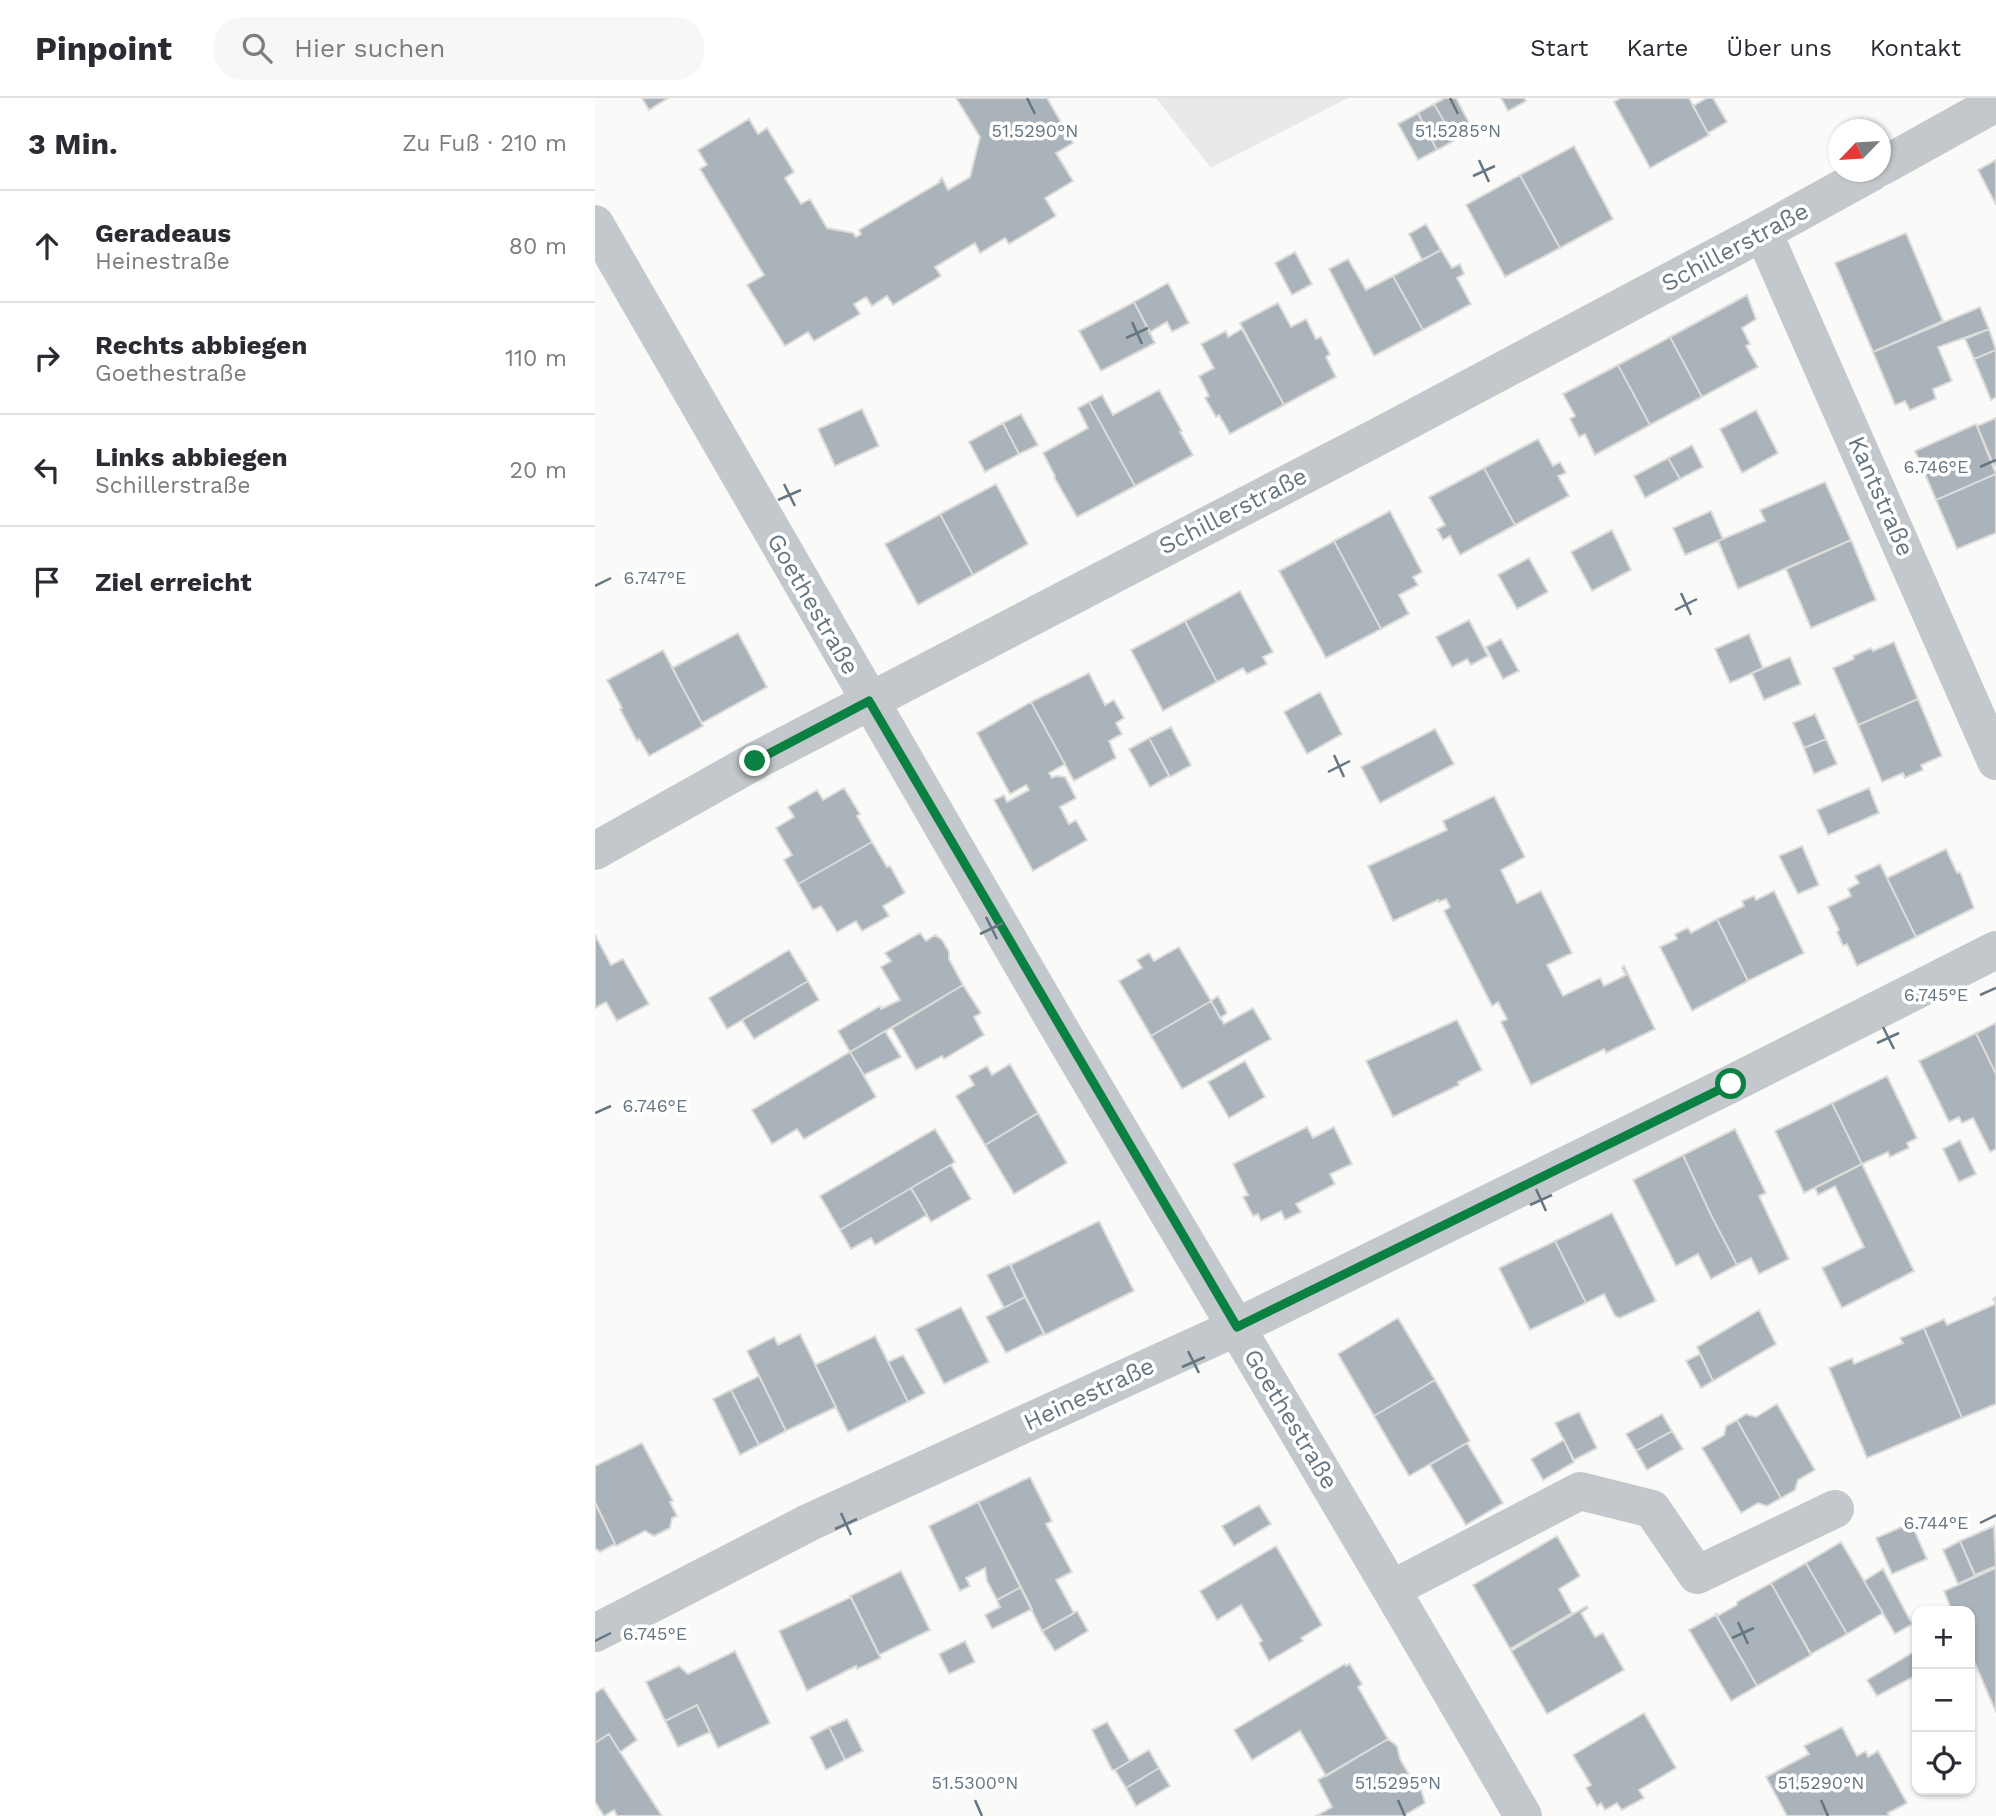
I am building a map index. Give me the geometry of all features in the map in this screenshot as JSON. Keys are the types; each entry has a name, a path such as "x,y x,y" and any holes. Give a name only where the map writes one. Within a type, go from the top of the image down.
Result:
{"street":[{"path":"1891,161 1996,103"},
{"name":"Schillerstraße","path":"595,851 755,761 1375,438 1854,182"},
{"name":"Goethestraße","path":"595,224 869,701 1523,1816"},
{"name":"Kantstraße","path":"1763,232 1996,761"},
{"name":"Heinestraße","path":"595,1633 810,1522 1237,1327 1731,1084 1996,950"},
{"path":"1392,1589 1580,1491 1652,1509 1697,1575 1835,1508"}],"shaded area":[{"path":"1156,98 1348,98 1211,168"}],"building":[{"path":"642,98 668,98 649,110"},
{"path":"956,98 1047,98 1073,143 1056,153 1073,181 1045,198 1056,216 1009,244 1005,238 980,253 975,243 935,267 941,276 893,305 887,296 872,306 866,297 854,304 860,314 814,341 808,332 785,346 747,285 764,275 700,169 707,165 698,150 749,119 758,134 767,128 794,172 785,178 801,204 810,199 827,228 853,233 856,237 861,234 859,230 940,182 942,178 948,190 970,177 980,137"},
{"path":"1445,98 1456,98 1473,130 1455,140 1434,104"},
{"path":"1501,98 1524,98 1526,101 1508,111"},
{"path":"1621,98 1689,98 1709,135 1650,168 1614,102"},
{"path":"1707,98 1713,98 1727,122 1708,133 1693,106"},
{"path":"1434,104 1455,140 1437,150 1418,113"},
{"path":"1418,113 1437,150 1418,160 1398,124"},
{"path":"1574,146 1613,219 1560,248 1520,175"},
{"path":"1996,160 1996,205 1978,170"},
{"path":"1520,175 1560,248 1505,277 1466,205"},
{"path":"1426,224 1441,250 1422,260 1409,234"},
{"path":"1906,233 1943,321 1873,352 1835,263"},
{"path":"1441,250 1452,268 1460,264 1464,274 1457,278 1471,304 1423,330 1393,276"},
{"path":"1295,252 1312,284 1292,295 1275,263"},
{"path":"1348,259 1366,290 1393,276 1423,330 1374,356 1329,269"},
{"path":"1168,283 1189,323 1172,332 1167,322 1150,332 1134,302"},
{"path":"1747,295 1756,319 1742,328 1750,344 1746,346 1758,367 1702,397 1670,337"},
{"path":"1134,302 1155,343 1101,371 1079,331"},
{"path":"1278,303 1291,327 1306,319 1316,339 1321,337 1330,354 1326,357 1336,377 1284,405 1240,323"},
{"path":"1980,307 1989,329 1938,347 1952,381 1933,389 1936,399 1910,410 1905,401 1895,405 1873,352"},
{"path":"1242,329 1284,405 1230,434 1205,398 1209,396 1199,376 1214,368 1201,344 1226,331 1228,337"},
{"path":"1989,329 1996,350 1974,359 1965,339"},
{"path":"1670,337 1702,397 1650,425 1618,365"},
{"path":"1996,350 1996,397 1991,400 1974,359"},
{"path":"1618,365 1650,425 1595,455 1585,434 1579,437 1570,419 1575,416 1563,394"},
{"path":"1159,390 1193,455 1135,486 1089,402 1102,395 1113,415"},
{"path":"1089,402 1135,486 1077,517 1043,453 1088,428 1078,408"},
{"path":"862,409 879,446 835,466 818,429"},
{"path":"1756,410 1778,453 1742,473 1720,429"},
{"path":"1021,414 1038,445 1019,454 1003,423"},
{"path":"1996,418 1996,465 1994,466 1977,426"},
{"path":"1003,423 1019,454 985,472 969,442"},
{"path":"1976,424 1996,474 1936,500 1915,451"},
{"path":"1538,439 1553,466 1560,462 1566,473 1558,476 1569,496 1515,525 1484,468"},
{"path":"1692,445 1703,467 1680,479 1668,458"},
{"path":"1668,458 1680,479 1645,498 1634,476"},
{"path":"1484,468 1515,525 1460,555 1450,536 1443,540 1437,529 1445,525 1429,497"},
{"path":"1996,474 1996,533 1957,549 1936,500"},
{"path":"1825,482 1851,540 1738,589 1718,541 1765,521 1760,510"},
{"path":"996,484 1028,544 973,575 940,514"},
{"path":"1390,511 1422,572 1413,577 1418,585 1399,595 1409,614 1381,629 1334,541"},
{"path":"1711,511 1723,539 1685,555 1673,528"},
{"path":"940,514 973,575 918,605 885,544"},
{"path":"1612,530 1631,570 1592,591 1571,552"},
{"path":"1851,540 1876,600 1811,628 1786,569"},
{"path":"1334,541 1381,629 1326,658 1279,571"},
{"path":"1529,558 1548,592 1517,609 1498,575"},
{"path":"1240,591 1273,652 1263,657 1267,664 1247,674 1243,668 1217,682 1185,621"},
{"path":"1469,620 1488,656 1471,665 1467,659 1452,667 1436,637"},
{"path":"1185,621 1217,682 1163,711 1131,650"},
{"path":"738,633 767,687 702,723 672,668"},
{"path":"1749,634 1763,668 1730,683 1715,649"},
{"path":"1501,639 1519,671 1503,679 1486,647"},
{"path":"1894,642 1918,699 1858,725 1833,668 1871,648 1873,651"},
{"path":"663,650 703,726 649,756 639,739 637,741 607,680"},
{"path":"1790,657 1801,684 1764,700 1752,673"},
{"path":"1089,673 1105,705 1114,700 1124,718 1116,723 1122,734 1109,741 1116,758 1074,781 1031,702"},
{"path":"1320,692 1342,734 1307,754 1284,712"},
{"path":"1918,699 1942,756 1921,765 1923,770 1905,778 1903,773 1882,782 1858,725"},
{"path":"1031,702 1065,764 1049,773 1052,778 1065,777 1076,798 1060,807 1069,824 1076,820 1087,840 1033,871 994,800 1004,795 1007,802 1029,790 1026,785 1010,794 977,733"},
{"path":"1815,714 1826,739 1804,748 1793,723"},
{"path":"1171,727 1191,765 1170,777 1149,738"},
{"path":"1435,729 1454,764 1380,803 1361,767"},
{"path":"1149,738 1169,776 1150,787 1129,749"},
{"path":"1826,739 1837,764 1814,774 1804,748"},
{"path":"844,788 860,814 857,816 872,842 798,884 784,860 792,855 776,828 794,817 788,807 817,790 823,800"},
{"path":"1869,788 1879,813 1828,835 1817,810"},
{"path":"1494,796 1525,857 1501,870 1517,903 1541,891 1572,953 1547,965 1563,996 1600,978 1604,986 1626,975 1622,968 1624,966 1655,1029 1606,1053 1604,1049 1531,1085 1501,1022 1507,1019 1498,1002 1492,1006 1444,911 1450,907 1446,899 1439,902 1438,900 1393,921 1368,866 1447,830 1443,821"},
{"path":"872,842 905,893 883,906 889,916 862,931 856,921 837,932 821,906 813,910 798,884"},
{"path":"1802,846 1819,885 1798,894 1779,856"},
{"path":"1946,849 1957,873 1960,872 1974,908 1916,937 1887,878"},
{"path":"1880,864 1916,937 1857,966 1847,944 1843,946 1828,907 1851,896 1848,889 1859,883 1855,876"},
{"path":"1774,891 1804,953 1748,981 1717,919 1744,906 1742,901 1754,896 1756,900"},
{"path":"1717,919 1748,981 1692,1011 1660,947 1677,939 1675,934 1688,928 1691,933"},
{"path":"920,933 926,941 935,935 942,940 963,985 850,1052 838,1031 880,1006 881,1009 900,1000 881,967 891,961 885,953"},
{"path":"595,935 611,965 623,959 649,1004 617,1021 606,1002 595,1008"},
{"path":"1179,947 1211,1001 1151,1036 1119,981 1142,968 1137,960 1149,953 1154,961"},
{"path":"789,950 808,981 727,1029 709,998"},
{"path":"808,981 819,1000 754,1039 742,1020"},
{"path":"963,985 981,1013 974,1017 984,1035 944,1059 942,1056 916,1070 892,1028"},
{"path":"1218,996 1227,1013 1220,1018 1211,1001"},
{"path":"1211,1001 1224,1024 1253,1008 1271,1039 1182,1089 1151,1036"},
{"path":"1457,1020 1482,1070 1458,1082 1459,1085 1393,1117 1366,1061"},
{"path":"1996,1023 1996,1074 1976,1033"},
{"path":"885,1031 901,1057 864,1075 850,1052"},
{"path":"1976,1033 1996,1074 1996,1149 1990,1152 1973,1118 1962,1123 1959,1117 1949,1122 1919,1061"},
{"path":"850,1052 876,1097 804,1139 797,1129 772,1144 752,1110"},
{"path":"1245,1061 1265,1097 1229,1118 1208,1082"},
{"path":"1010,1064 1038,1113 985,1145 956,1096 974,1085 969,1076 987,1066 992,1075"},
{"path":"1887,1076 1917,1138 1907,1143 1909,1148 1890,1157 1888,1152 1862,1164 1832,1103"},
{"path":"1832,1103 1862,1164 1804,1193 1775,1131"},
{"path":"1038,1113 1067,1163 1014,1194 985,1145"},
{"path":"1307,1127 1313,1138 1334,1127 1352,1164 1330,1174 1335,1184 1296,1204 1301,1212 1285,1220 1281,1211 1261,1221 1258,1214 1253,1216 1243,1197 1248,1195 1233,1164"},
{"path":"935,1129 955,1162 840,1230 820,1196"},
{"path":"1735,1129 1766,1193 1759,1196 1789,1259 1759,1274 1751,1258 1737,1265 1683,1155"},
{"path":"1960,1140 1976,1174 1959,1182 1943,1149"},
{"path":"1683,1155 1737,1265 1711,1279 1698,1254 1676,1266 1633,1180"},
{"path":"1862,1164 1914,1271 1842,1308 1822,1268 1864,1247 1835,1186 1818,1195 1815,1188"},
{"path":"951,1165 971,1199 931,1222 911,1188"},
{"path":"911,1188 927,1215 875,1245 871,1238 851,1249 840,1230"},
{"path":"1612,1213 1656,1301 1620,1318 1615,1316 1604,1294 1586,1303 1555,1241"},
{"path":"1099,1221 1134,1291 1045,1335 1010,1265"},
{"path":"1555,1241 1586,1303 1530,1330 1499,1268"},
{"path":"1010,1264 1025,1297 1004,1308 987,1275"},
{"path":"1025,1297 1044,1334 1006,1353 986,1317"},
{"path":"1996,1304 1996,1404 1962,1418 1924,1328 1944,1319 1947,1325"},
{"path":"961,1307 989,1362 944,1384 916,1329"},
{"path":"1759,1310 1776,1344 1713,1381 1697,1347"},
{"path":"1398,1318 1435,1380 1374,1416 1338,1354"},
{"path":"1924,1328 1962,1418 1867,1458 1829,1368 1852,1358 1854,1364 1903,1343 1900,1338"},
{"path":"800,1334 836,1407 786,1431 747,1351 774,1337 778,1345"},
{"path":"875,1336 908,1402 848,1432 815,1365"},
{"path":"1700,1354 1713,1381 1701,1388 1686,1361"},
{"path":"903,1355 925,1393 908,1402 888,1362"},
{"path":"759,1376 786,1431 759,1445 731,1390"},
{"path":"1435,1380 1470,1441 1409,1476 1374,1416"},
{"path":"731,1390 759,1445 740,1455 713,1399"},
{"path":"1777,1404 1815,1470 1798,1480 1795,1490 1781,1498 1737,1420 1746,1414 1756,1417"},
{"path":"1579,1412 1597,1448 1574,1460 1555,1423"},
{"path":"1662,1414 1672,1431 1636,1451 1626,1434"},
{"path":"1737,1420 1781,1498 1767,1506 1758,1503 1741,1513 1702,1448 1724,1435 1726,1426"},
{"path":"1672,1431 1683,1449 1647,1470 1636,1451"},
{"path":"1564,1440 1574,1462 1543,1480 1531,1459"},
{"path":"642,1443 673,1501 670,1502 677,1516 672,1518 670,1528 654,1536 645,1531 616,1546 595,1502 595,1466"},
{"path":"1467,1443 1503,1503 1466,1525 1430,1465"},
{"path":"1030,1477 1052,1521 1046,1524 1072,1572 1056,1580 1074,1613 1042,1631 978,1502"},
{"path":"978,1502 1021,1587 997,1600 987,1581 985,1568 966,1578 970,1586 960,1591 929,1526"},
{"path":"595,1503 615,1544 600,1552 595,1548"},
{"path":"1259,1505 1271,1524 1234,1546 1222,1526"},
{"path":"1911,1523 1927,1559 1892,1574 1876,1538"},
{"path":"1994,1526 1996,1566 1975,1575 1960,1541"},
{"path":"1557,1536 1580,1576 1559,1589 1572,1613 1510,1649 1473,1585"},
{"path":"1960,1541 1975,1576 1958,1584 1943,1550"},
{"path":"1841,1542 1883,1613 1847,1634 1806,1563"},
{"path":"1276,1546 1322,1625 1301,1638 1303,1641 1269,1661 1259,1643 1262,1641 1241,1605 1217,1620 1200,1591"},
{"path":"1806,1563 1847,1634 1811,1654 1771,1583"},
{"path":"1996,1568 1996,1712 1975,1664 1975,1606 1950,1606 1944,1591"},
{"path":"1883,1569 1912,1624 1895,1634 1864,1581"},
{"path":"901,1571 930,1630 879,1655 850,1596"},
{"path":"1771,1583 1811,1655 1757,1686 1716,1614 1719,1615 1737,1605 1737,1602"},
{"path":"1021,1587 1032,1609 992,1629 985,1615 1000,1607 997,1600"},
{"path":"851,1597 881,1658 857,1669 856,1666 807,1691 779,1631"},
{"path":"1587,1606 1581,1613 1595,1637 1603,1633 1624,1670 1547,1714 1511,1651"},
{"path":"1077,1611 1088,1631 1055,1651 1042,1631"},
{"path":"1716,1615 1757,1686 1731,1701 1689,1630"},
{"path":"965,1641 975,1662 949,1674 939,1654"},
{"path":"735,1651 770,1723 718,1748 697,1705 665,1721 646,1682 679,1666 688,1674"},
{"path":"1912,1653 1912,1678 1877,1696 1867,1680"},
{"path":"1345,1664 1350,1664 1362,1684 1358,1687 1388,1739 1326,1776 1300,1731 1252,1760 1234,1730"},
{"path":"603,1688 637,1740 620,1752 609,1734 595,1743 595,1693"},
{"path":"697,1705 710,1732 678,1747 665,1721"},
{"path":"1644,1713 1676,1768 1639,1790 1644,1798 1622,1810 1617,1803 1605,1810 1601,1803 1597,1806 1586,1788 1591,1785 1573,1755"},
{"path":"847,1719 863,1751 845,1760 829,1727"},
{"path":"1107,1722 1130,1761 1115,1770 1112,1770 1092,1730"},
{"path":"829,1727 845,1760 826,1770 810,1737"},
{"path":"1842,1727 1857,1756 1866,1751 1868,1757 1878,1751 1907,1803 1888,1813 1889,1816 1787,1816 1766,1777 1809,1754 1804,1746"},
{"path":"609,1734 662,1816 617,1816 614,1810 604,1816 595,1802 595,1743"},
{"path":"1388,1739 1397,1746 1400,1759 1412,1780 1420,1786 1425,1803 1403,1816 1316,1816 1332,1807 1318,1780"},
{"path":"1149,1750 1159,1768 1126,1788 1115,1770"},
{"path":"1159,1768 1170,1786 1136,1806 1126,1788"}],"route":[{"path":"755,761 869,701 1237,1327 1731,1084"}]}
